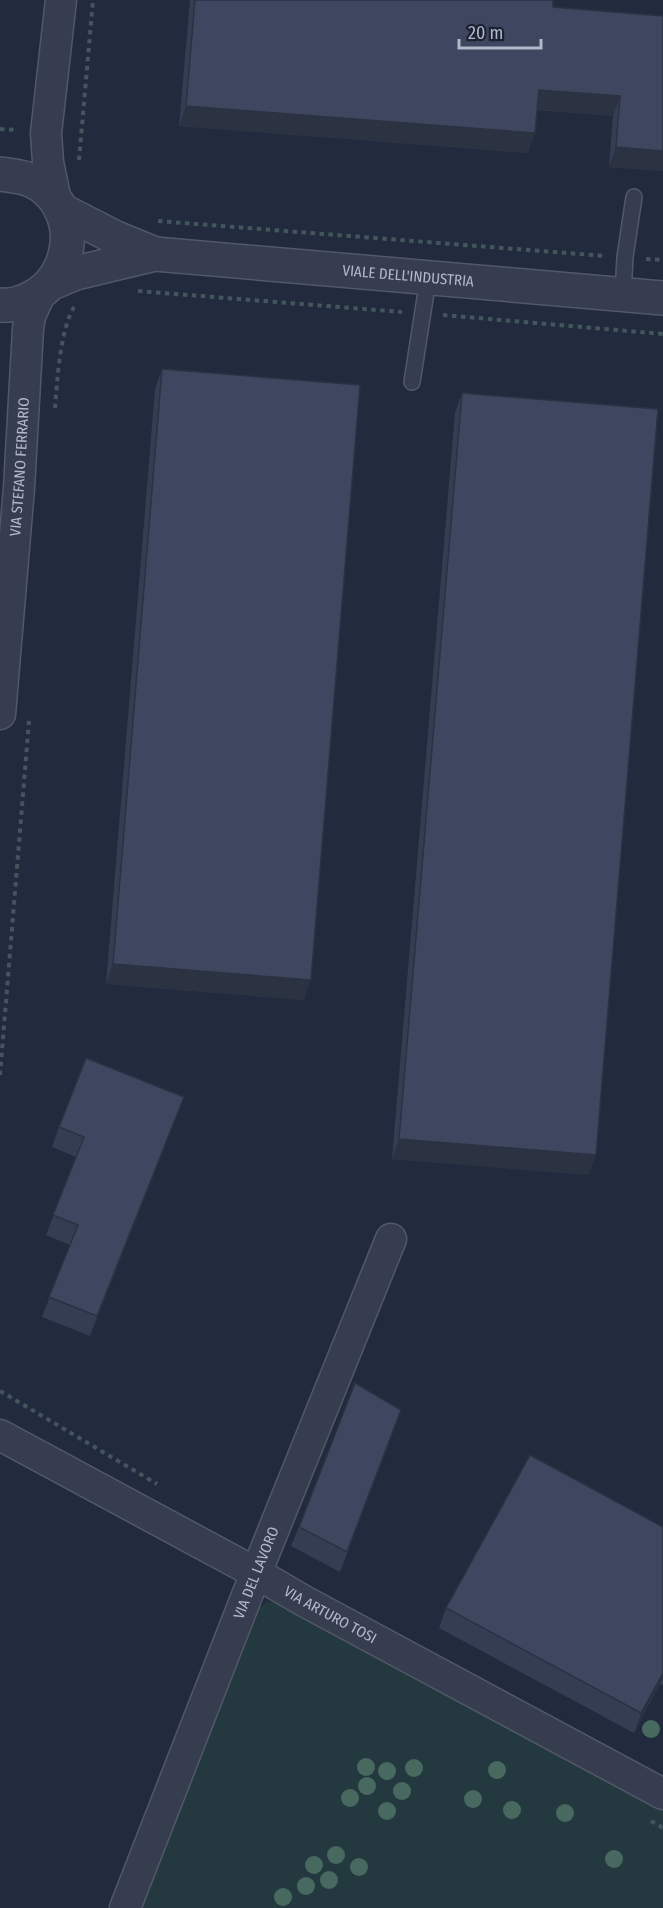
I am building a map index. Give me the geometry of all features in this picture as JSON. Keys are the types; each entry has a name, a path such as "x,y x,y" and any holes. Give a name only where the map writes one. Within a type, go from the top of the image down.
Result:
{"street":[{"path":"46,289 62,267 68,249 67,229 48,162 46,133 61,0"},
{"path":"0,174 21,176 41,186 59,206 116,238 155,255"},
{"path":"0,305 23,302 76,273 155,255"},
{"name":"VIALE DELL'INDUSTRIA","path":"155,255 663,298"},
{"name":"VIA STEFANO FERRARIO","path":"0,714 19,488 27,329 30,316 46,289"},
{"name":"VIA DEL LAVORO","path":"130,1899 256,1573 391,1239"},
{"name":"VIA ARTURO TOSI","path":"0,1435 256,1573 304,1602 663,1794"}],"lane":[{"path":"622,294 634,197"},
{"path":"412,382 428,279"}],"path":[{"path":"78,165 93,0"},
{"path":"153,221 663,260"},
{"path":"133,291 663,334"},
{"path":"70,313 80,300"},
{"path":"0,1391 164,1488"}],"green space":[{"path":"277,1601 663,1809 663,1908 139,1908 255,1611 267,1602"}],"building":[{"path":"195,0 553,0 553,7 663,16 663,151 616,147 620,96 539,90 535,133 186,106"},
{"path":"162,369 360,385 311,980 113,964"},
{"path":"462,393 658,409 596,1155 399,1139"},
{"path":"86,1058 184,1097 97,1316 49,1297 78,1225 53,1215 84,1137 59,1127"},
{"path":"355,1383 401,1410 347,1552 299,1527"},
{"path":"530,1455 663,1527 663,1673 641,1713 446,1608"}]}
